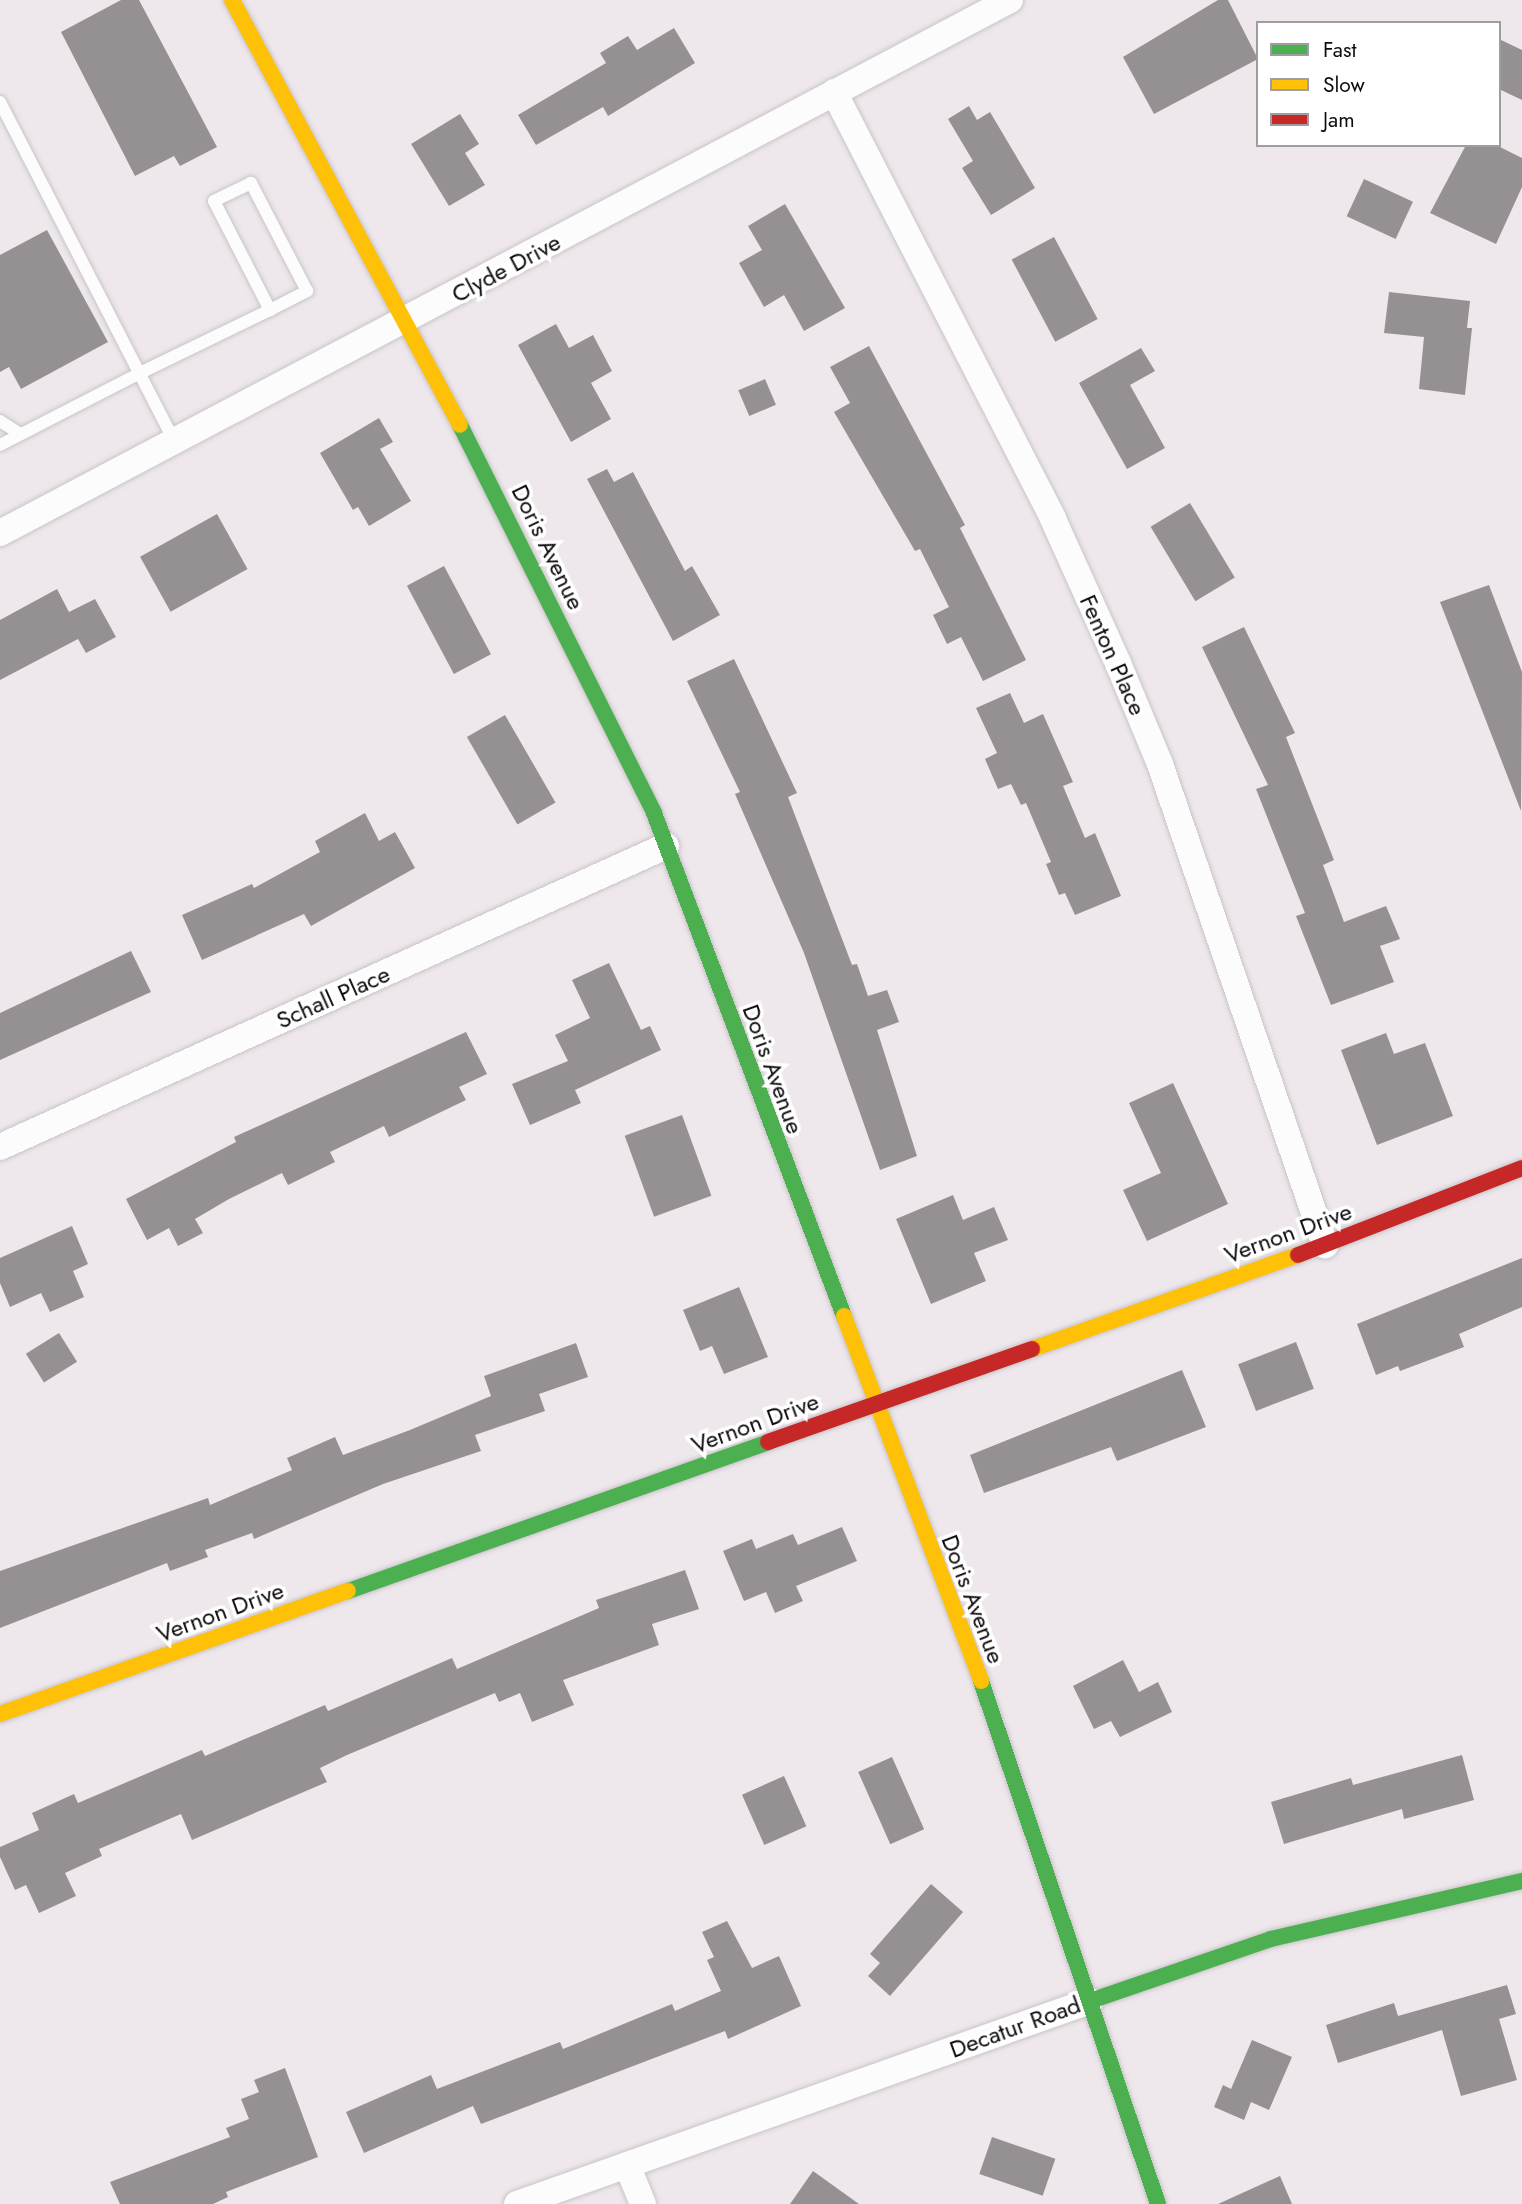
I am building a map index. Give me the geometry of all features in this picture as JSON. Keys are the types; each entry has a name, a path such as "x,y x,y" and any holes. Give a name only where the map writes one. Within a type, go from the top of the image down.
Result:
{"street":[{"name":"Doris Avenue","path":"232,0 500,501 666,846 874,1405 1000,1731 1158,2204"},
{"name":"Clyde Drive","path":"0,533 406,322 1010,0"},
{"name":"Fenton Place","path":"834,92 1053,519 1118,663 1160,764 1325,1245"},
{"name":"Schall Place","path":"0,1147 666,846"},
{"name":"Vernon Drive","path":"0,1714 1325,1245 1522,1168"},
{"name":"Decatur Road","path":"517,2204 1272,1939 1522,1881"},
{"path":"627,2165 643,2204"}],"lane":[{"path":"0,102 175,442"},
{"path":"0,445 141,373 270,310 306,291 251,183 214,201 270,310"},
{"path":"0,421 20,434"}],"building":[{"path":"121,0 139,0 217,147 180,166 174,156 135,176 61,32"},
{"path":"1218,0 1228,0 1256,55 1256,60 1154,114 1123,57"},
{"path":"674,28 695,63 608,116 603,107 536,145 518,115 606,63 600,53 628,36 637,50"},
{"path":"1501,40 1522,50 1522,100 1501,90"},
{"path":"969,106 977,120 990,112 1035,188 991,215 962,168 973,161 948,119"},
{"path":"460,114 479,144 465,153 485,185 449,206 411,144"},
{"path":"1465,147 1500,147 1522,158 1522,187 1496,244 1430,213"},
{"path":"1364,179 1413,202 1396,239 1347,216"},
{"path":"785,204 845,308 804,331 784,295 764,307 739,263 762,250 748,226"},
{"path":"47,230 108,342 21,389 9,367 0,372 0,255"},
{"path":"1054,237 1098,319 1055,342 1012,260"},
{"path":"1389,292 1470,301 1467,328 1472,328 1465,395 1419,389 1424,337 1384,333"},
{"path":"556,324 569,348 593,335 612,371 591,383 611,419 571,442 518,345"},
{"path":"869,346 965,525 960,528 1026,660 983,681 961,637 947,644 933,615 949,607 920,549 915,551 834,412 850,403 830,367"},
{"path":"1141,348 1155,371 1130,385 1165,448 1127,469 1079,383"},
{"path":"765,379 776,405 749,416 738,390"},
{"path":"379,418 393,442 380,449 411,501 369,526 358,507 353,510 320,453"},
{"path":"607,469 614,482 633,472 685,571 692,566 720,615 673,641 587,479"},
{"path":"1190,503 1235,578 1195,601 1151,527"},
{"path":"217,514 248,569 171,612 140,557"},
{"path":"444,566 491,654 454,674 407,586"},
{"path":"1489,585 1522,672 1521,811 1440,602"},
{"path":"57,589 69,612 95,599 116,637 86,653 78,639 0,680 0,620"},
{"path":"1244,627 1295,733 1286,737 1334,860 1323,865 1344,922 1386,906 1400,939 1380,946 1394,982 1331,1005 1296,916 1305,913 1256,789 1268,785 1202,647"},
{"path":"734,659 797,793 788,797 852,965 857,964 868,996 887,990 899,1022 877,1030 917,1156 880,1170 804,953 735,794 740,792 687,681"},
{"path":"1010,693 1024,723 1043,714 1073,782 1063,786 1085,838 1095,833 1121,896 1075,915 1065,893 1059,895 1046,864 1051,862 1026,803 1021,805 1011,784 998,789 985,759 997,753 976,708"},
{"path":"505,715 556,802 517,824 467,737"},
{"path":"365,813 379,841 395,832 415,868 311,926 304,914 202,960 182,915 252,884 254,888 320,852 315,841"},
{"path":"131,951 151,992 0,1060 0,1013"},
{"path":"609,963 641,1030 650,1026 661,1050 575,1090 581,1103 530,1125 512,1084 568,1061 555,1035 590,1018 572,980"},
{"path":"466,1032 487,1074 459,1087 466,1100 389,1137 384,1126 330,1152 335,1162 288,1185 282,1173 229,1199 195,1219 203,1233 178,1246 169,1228 147,1240 126,1199 236,1142 234,1137"},
{"path":"1386,1033 1394,1054 1425,1043 1453,1116 1377,1145 1341,1050"},
{"path":"1173,1083 1228,1204 1147,1241 1123,1190 1161,1173 1129,1103"},
{"path":"682,1115 711,1196 654,1217 625,1136"},
{"path":"953,1195 963,1220 994,1207 1008,1240 974,1253 986,1281 931,1304 896,1219"},
{"path":"72,1226 88,1264 73,1271 84,1297 50,1312 41,1293 10,1307 0,1283 0,1258"},
{"path":"1522,1258 1522,1307 1459,1334 1464,1347 1400,1371 1398,1366 1376,1375 1357,1324"},
{"path":"739,1287 768,1357 724,1374 712,1346 700,1351 683,1310"},
{"path":"59,1333 77,1362 44,1383 26,1354"},
{"path":"1296,1342 1314,1389 1256,1411 1238,1364"},
{"path":"576,1343 588,1377 539,1394 545,1411 475,1435 481,1451 383,1484 254,1539 252,1533 205,1550 208,1557 170,1571 167,1563 0,1628 0,1571 208,1498 210,1505 292,1470 287,1458 335,1437 343,1455 410,1430 491,1396 484,1376"},
{"path":"1182,1370 1206,1427 1117,1461 1111,1447 984,1493 970,1455"},
{"path":"842,1527 857,1561 796,1586 803,1601 775,1613 766,1592 744,1601 723,1551 752,1539 756,1549 793,1534 798,1545"},
{"path":"685,1570 699,1609 652,1624 659,1645 563,1680 574,1705 532,1722 520,1693 499,1702 495,1693 320,1768 327,1782 192,1840 181,1814 99,1849 102,1856 65,1873 76,1896 39,1913 26,1885 15,1890 0,1857 0,1847 39,1830 32,1813 74,1794 78,1803 202,1750 205,1756 325,1705 328,1711 452,1658 457,1669 599,1608 596,1600"},
{"path":"1123,1660 1139,1692 1158,1682 1172,1712 1120,1737 1111,1721 1094,1729 1073,1686"},
{"path":"1462,1755 1474,1800 1404,1819 1402,1809 1284,1844 1271,1802 1351,1778 1353,1785"},
{"path":"892,1757 924,1829 890,1844 858,1772"},
{"path":"784,1776 806,1826 764,1845 742,1795"},
{"path":"931,1884 963,1912 890,1996 868,1976 880,1963 870,1954"},
{"path":"727,1921 752,1968 779,1956 801,2006 728,2039 725,2031 481,2124 473,2106 364,2153 346,2112 431,2075 437,2089 560,2042 563,2049 672,2004 675,2011 721,1991 707,1960 714,1957 702,1932"},
{"path":"1507,1985 1516,2014 1499,2019 1517,2080 1461,2096 1442,2030 1338,2063 1326,2025 1394,2003 1398,2016"},
{"path":"1252,2040 1292,2057 1269,2110 1251,2102 1244,2120 1214,2107 1223,2085 1231,2089"},
{"path":"285,2068 318,2157 226,2192 228,2197 213,2204 120,2204 110,2182 230,2137 226,2128 249,2119 241,2099 259,2092 254,2080"},
{"path":"992,2137 1055,2159 1043,2196 979,2174"},
{"path":"813,2171 859,2204 790,2204"},
{"path":"1280,2176 1292,2204 1218,2204"}],"traffic: fast":[{"path":"460,425 654,813 844,1316"},
{"path":"348,1591 768,1442"},
{"path":"981,1681 1158,2204"},
{"path":"1090,2001 1271,1939 1522,1881"}],"traffic: slow":[{"path":"232,0 460,425"},
{"path":"1032,1349 1298,1255"},
{"path":"844,1316 981,1681"},
{"path":"0,1714 348,1591"}],"traffic: jam":[{"path":"1298,1255 1522,1168"},
{"path":"768,1442 1032,1349"}]}
